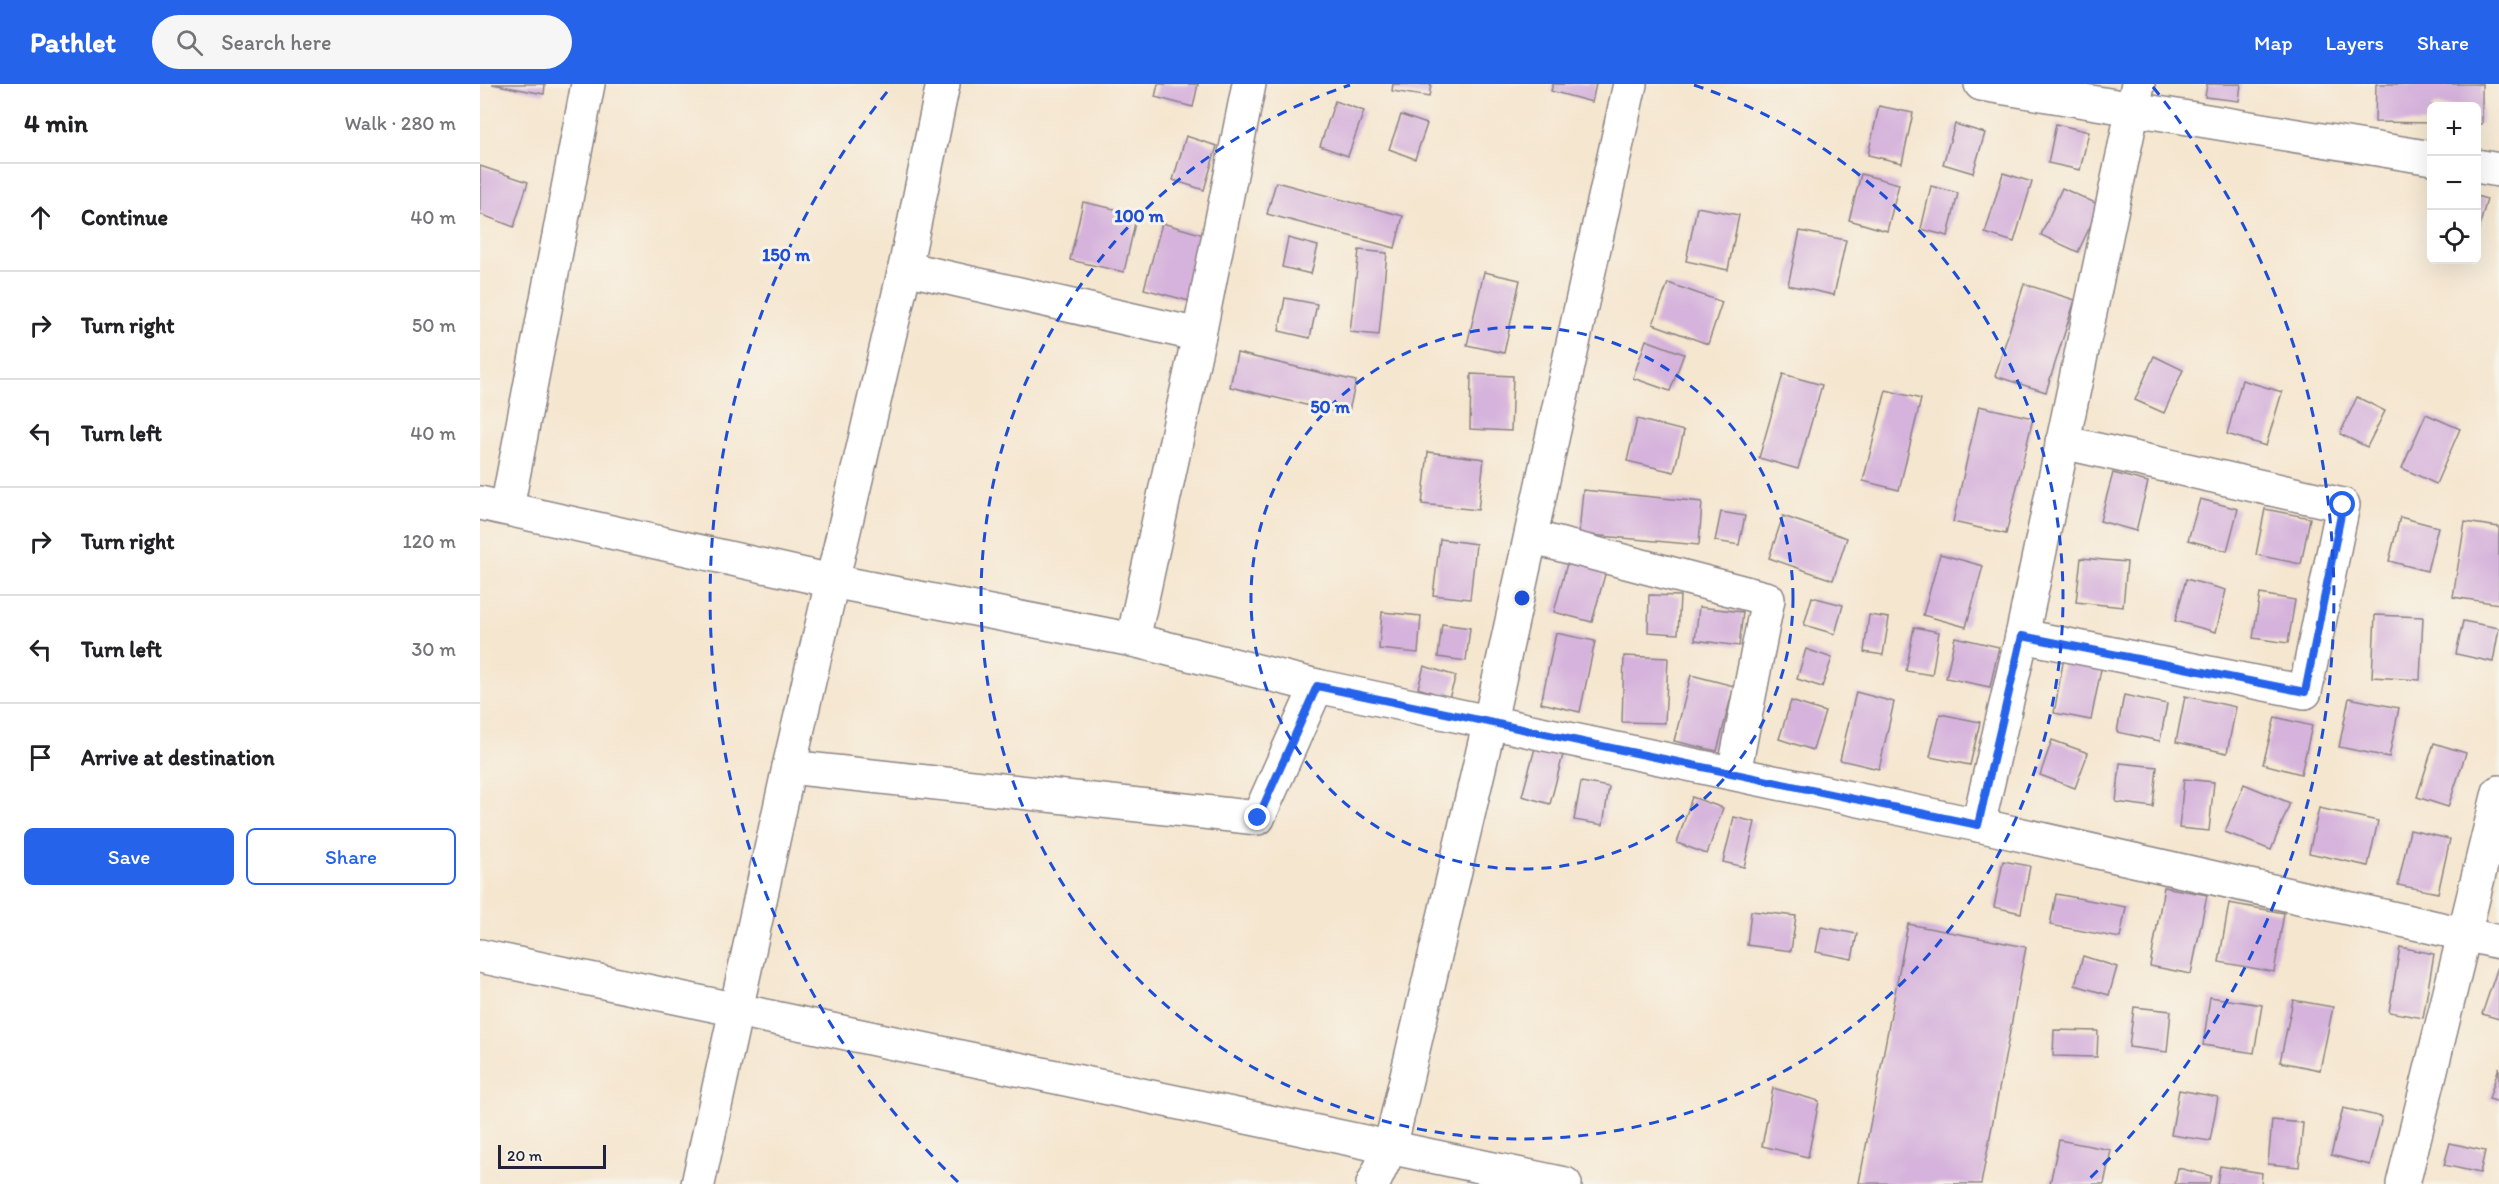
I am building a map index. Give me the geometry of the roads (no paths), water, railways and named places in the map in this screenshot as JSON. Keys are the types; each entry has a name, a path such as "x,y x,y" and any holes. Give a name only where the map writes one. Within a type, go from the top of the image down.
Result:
{"street":[{"path":"588,84 494,505 832,581 1133,640 1317,686 1978,825 2499,942"},
{"path":"699,1184 789,766 905,268 943,84"},
{"path":"1133,640 1199,335 1249,84"},
{"path":"1373,1184 1390,1148 1490,721 1630,84"},
{"path":"1981,84 2135,96 2427,157"},
{"path":"1978,825 2022,636 2135,96"},
{"path":"2481,167 2499,170"},
{"path":"905,268 1199,335"},
{"path":"2022,636 2305,692 2343,505 2062,442"},
{"path":"1531,537 1768,599 1734,774"},
{"path":"789,766 1258,818 1317,686"},
{"path":"2403,1184 2499,792"},
{"path":"480,956 1565,1184"}]}
